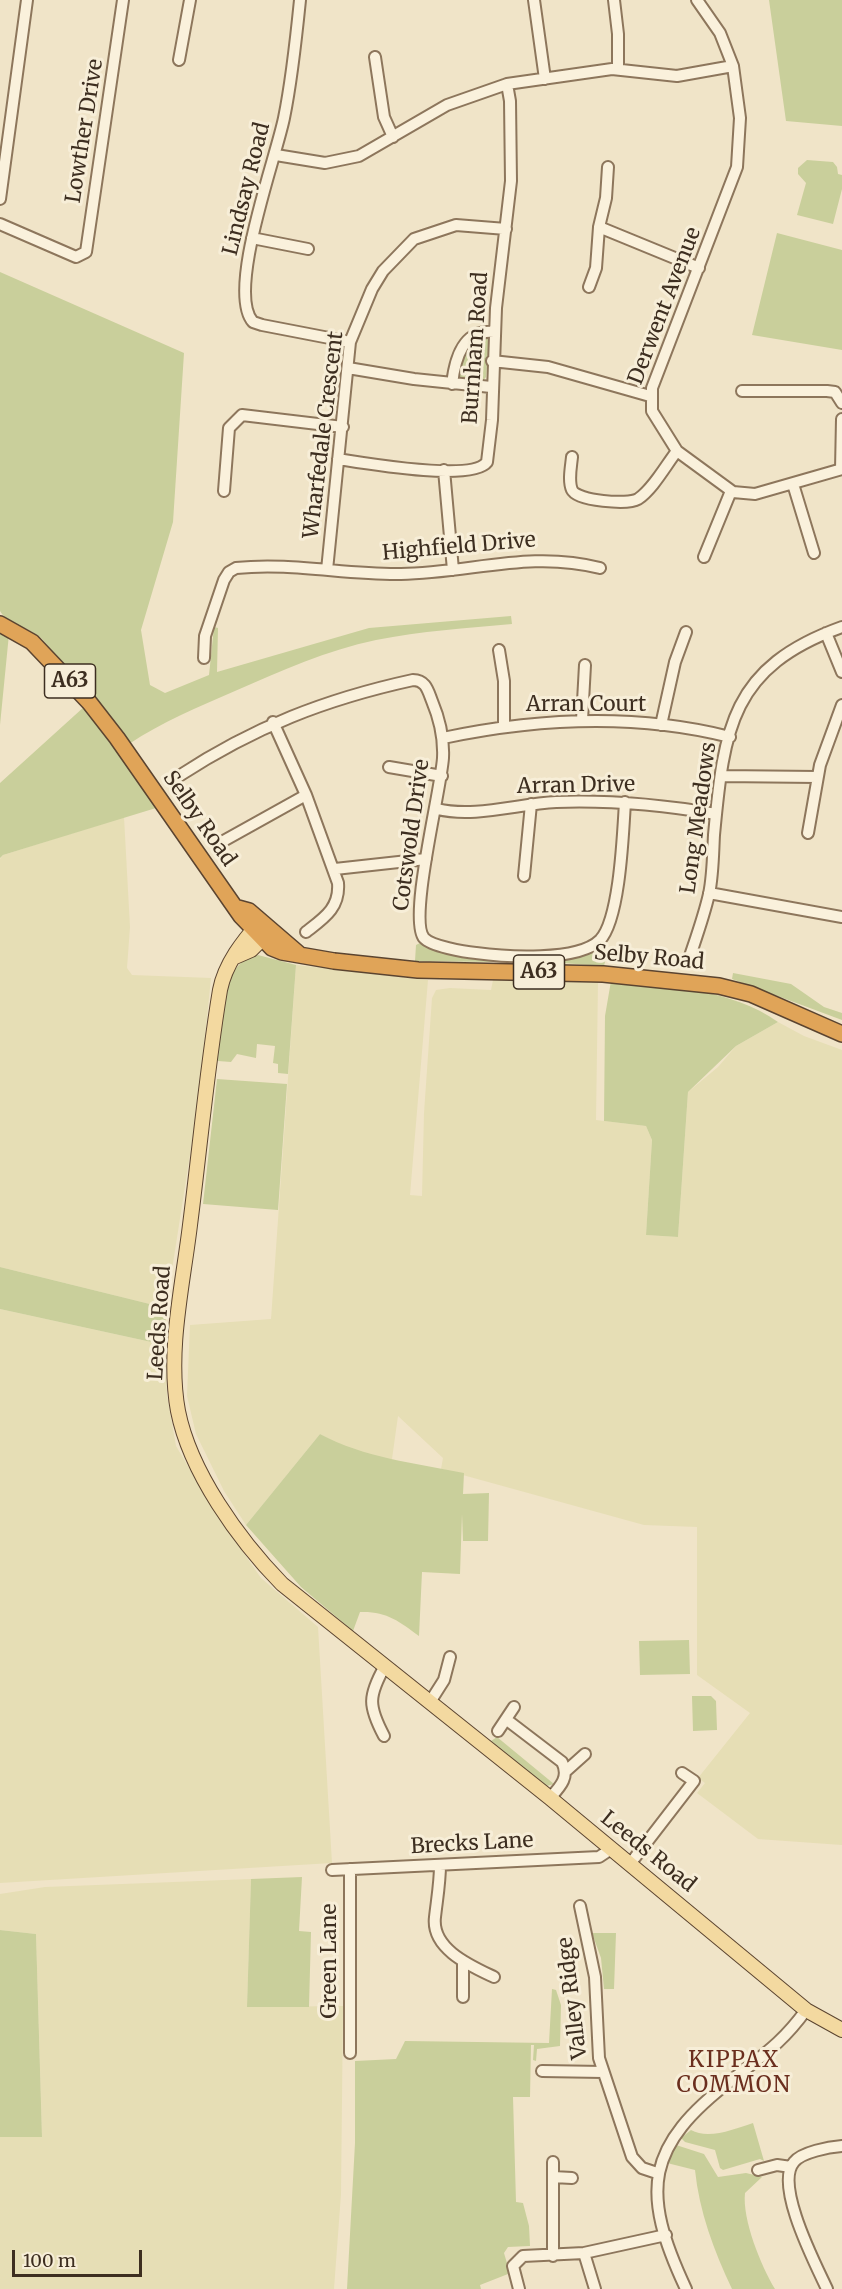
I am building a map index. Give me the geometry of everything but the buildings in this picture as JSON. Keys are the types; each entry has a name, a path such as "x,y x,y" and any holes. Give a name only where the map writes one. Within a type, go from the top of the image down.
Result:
{"highway":[{"name":"Selby Road","path":"0,624 22,635 41,650 105,723 195,853 238,908 249,912 272,948 282,952 340,962 418,970 593,974 719,986 751,993 842,1034"}],"main road":[{"name":"Leeds Road","path":"261,930 247,952 235,957 225,973 219,995 178,1322 175,1382 178,1412 195,1462 252,1552 291,1592 550,1798 806,2010 842,2030"}],"street":[{"path":"0,199 27,0"},
{"name":"Lowther Drive","path":"0,224 73,256 82,256 86,249 123,0"},
{"name":"Lindsay Road","path":"300,0 294,69 276,155 252,238 246,302 249,318 253,322 350,342"},
{"path":"534,0 545,79"},
{"path":"614,0 618,34 618,69"},
{"name":"Derwent Avenue","path":"697,0 720,33 733,66 741,135 737,167 650,396 652,411 658,424 676,451 731,491"},
{"path":"179,60 189,4"},
{"path":"375,57 384,117 393,137"},
{"path":"276,155 311,162 334,162 359,156 447,105 507,84 618,69 676,76 733,66"},
{"name":"Burnham Road","path":"338,459 402,468 444,470 477,469 487,462 492,420 494,332 511,181 510,100 507,84"},
{"path":"590,287 596,268 599,227 606,198 608,167"},
{"name":"Wharfedale Crescent","path":"327,570 350,342 363,306 383,271 414,239 456,225 506,229"},
{"path":"599,227 699,268"},
{"path":"252,238 308,249"},
{"path":"452,384 456,360 465,343 477,333 494,332"},
{"path":"492,361 548,367 650,396"},
{"path":"348,368 452,384 491,387"},
{"path":"742,391 827,391 835,392 842,403"},
{"path":"224,491 229,428 242,415 343,427"},
{"path":"704,557 731,491 755,494 841,469 842,419"},
{"path":"572,457 570,484 574,493 583,498 627,502 643,495 676,451"},
{"path":"444,470 453,570"},
{"path":"793,484 814,553"},
{"name":"Highfield Drive","path":"204,658 205,636 226,576 232,570 259,567 397,574 542,559 569,560 600,568"},
{"name":"Long Meadows","path":"689,959 709,894 721,776 730,737 743,699 762,673 786,652 842,627"},
{"path":"661,725 667,693 686,632"},
{"path":"826,633 842,672"},
{"path":"499,650 504,681 504,727"},
{"path":"582,720 585,666"},
{"name":"Cotswold Drive","path":"179,776 273,722 365,690 417,680 427,686 443,738 442,776 426,859 420,915 422,934 428,941 471,953 504,956 544,956 579,950 601,939 608,924 619,875 624,802"},
{"path":"808,833 817,777 842,705"},
{"name":"Arran Court","path":"443,738 504,727 582,720 661,725 730,737"},
{"path":"273,722 306,795 334,869 338,889 336,902 330,913 306,932"},
{"path":"389,767 442,776"},
{"path":"721,776 817,777"},
{"path":"218,844 306,795"},
{"name":"Arran Drive","path":"437,809 470,812 531,804 624,802 716,814"},
{"path":"524,876 531,804"},
{"path":"334,869 426,859"},
{"path":"709,894 842,917"},
{"path":"430,1702 444,1680 450,1657"},
{"path":"384,1736 374,1716 371,1703 373,1689 385,1666"},
{"path":"498,1731 514,1707"},
{"path":"507,1720 562,1761 566,1771 564,1780 550,1798"},
{"path":"566,1771 585,1754"},
{"path":"630,1864 694,1781 682,1773"},
{"name":"Brecks Lane","path":"332,1870 599,1857 611,1849"},
{"path":"440,1865 440,1893 435,1917 436,1931 443,1943 463,1961 494,1977"},
{"name":"Green Lane","path":"350,1869 350,2054"},
{"name":"Valley Ridge","path":"580,1906 595,1977 596,2044 603,2072 632,2157 642,2168 657,2173"},
{"path":"463,1961 464,1997"},
{"path":"686,2289 656,2200 657,2173 667,2147 683,2125 710,2097 776,2047 806,2010"},
{"path":"542,2071 603,2072"},
{"path":"827,2289 797,2226 789,2177 791,2167 800,2157 842,2146"},
{"path":"553,2256 554,2162"},
{"path":"758,2170 777,2165 791,2167"},
{"path":"553,2177 572,2178"},
{"path":"519,2289 513,2271 515,2262 523,2256 584,2253 666,2235"},
{"path":"584,2253 595,2289"}],"shaded area":[{"path":"124,817 130,927 127,968 132,975 211,978 199,1097 166,1308 0,1267 0,859 3,855"},
{"path":"296,965 428,980 410,1195 422,1196 424,1113 432,998 436,990 450,988 491,990 493,980 598,982 596,1120 646,1126 652,1140 646,1235 678,1237 688,1092 718,1067 736,1046 778,1022 804,1036 842,1050 842,1845 758,1839 697,1793 705,1783 698,1778 750,1713 697,1675 697,1527 644,1525 441,1469 443,1458 398,1416 392,1459 384,1459 343,1446 320,1434 246,1525 224,1491 196,1434 187,1396 190,1325 271,1319"},
{"path":"0,1309 165,1345 167,1395 176,1446 216,1513 261,1578 318,1627 332,1863 0,1883"},
{"path":"251,1879 247,2007 343,2006 341,2194 334,2289 0,2289 0,2137 42,2136 36,1934 0,1930 0,1894 45,1887"}],"green space":[{"path":"769,0 842,0 842,126 786,121"},
{"path":"807,160 833,162 838,174 842,175 842,189 833,224 797,215 806,183 798,174 798,168"},
{"path":"777,233 842,250 842,350 752,335"},
{"path":"0,272 184,353 173,522 141,630 150,685 165,693 209,675 214,627 218,628 217,672 369,628 511,616 512,624 410,634 340,649 194,709 129,744 42,639 8,620 0,611"},
{"path":"487,337 489,341 486,377 482,382 463,382 457,378 456,368 473,340"},
{"path":"0,629 9,634 0,725"},
{"path":"85,706 156,808 3,855 0,858 0,783"},
{"path":"422,942 495,962 415,961 416,945"},
{"path":"604,943 608,949 604,966 548,962 578,955"},
{"path":"258,955 296,965 288,1074 278,1073 278,1064 273,1063 275,1046 257,1044 256,1058 237,1054 231,1062 218,1061 223,999 228,983 234,970 244,960"},
{"path":"733,973 791,984 824,1007 842,1013 842,1020 732,979"},
{"path":"611,981 676,987 720,996 741,1002 778,1022 736,1046 688,1092 678,1237 646,1235 652,1140 646,1126 604,1121 605,1016"},
{"path":"217,1079 287,1084 278,1210 203,1204"},
{"path":"0,1267 166,1308 165,1345 0,1309"},
{"path":"320,1434 372,1454 464,1473 463,1494 489,1493 488,1541 463,1541 462,1514 460,1574 422,1572 419,1636 392,1618 369,1612 360,1612 353,1631 301,1587 246,1525"},
{"path":"689,1640 690,1674 640,1675 639,1641"},
{"path":"692,1696 711,1696 716,1701 717,1730 693,1731"},
{"path":"497,1737 554,1784 547,1786 491,1741"},
{"path":"302,1877 299,1931 311,1932 309,2007 247,2007 251,1879"},
{"path":"0,1930 36,1934 42,2137 0,2137"},
{"path":"592,1933 616,1933 614,1989 604,1989 601,1958"},
{"path":"552,1989 556,1990 561,2005 560,2046 537,2049 536,2061 533,2060 534,2045 531,2045 530,2097 513,2097 516,2202 523,2203 529,2226 530,2246 508,2247 504,2253 508,2274 480,2285 481,2289 347,2289 355,2143 355,2061 396,2059 405,2041 549,2043"},
{"path":"753,2123 764,2161 760,2159 723,2170 720,2168 715,2150 685,2142 681,2138 691,2130 713,2134"},
{"path":"676,2145 704,2154 718,2177 746,2173 762,2177 745,2193 746,2216 764,2268 775,2289 732,2289 708,2231 695,2170 667,2163"}],"district":[{"name":"KIPPAX COMMON","path":"734,2074"}]}
